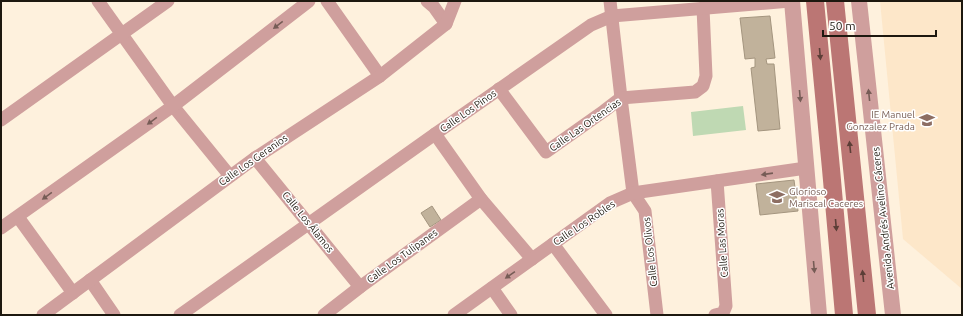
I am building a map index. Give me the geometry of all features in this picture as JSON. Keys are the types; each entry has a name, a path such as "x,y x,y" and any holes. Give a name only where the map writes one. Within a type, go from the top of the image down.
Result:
{"main road":[{"path":"815,1 844,315"},
{"path":"835,1 867,315"}],"street":[{"path":"98,1 173,106 230,176"},
{"path":"1,120 168,1"},
{"path":"1,228 173,106 309,1"},
{"path":"327,1 380,76"},
{"path":"427,1 434,7 446,24"},
{"path":"446,24 455,1"},
{"path":"610,1 633,193"},
{"path":"791,1 819,315"},
{"name":"Calle Los Pinos","path":"180,315 591,25 612,16 791,1"},
{"name":"Avenida Andrés Avelino Cáceres","path":"859,1 894,315"},
{"name":"Calle Las Ortencias","path":"499,89 546,152 621,98 695,92 703,86 706,76 703,8"},
{"name":"Calle Los Geranios","path":"43,315 255,158 380,76 446,24"},
{"path":"435,134 481,199 532,259"},
{"name":"Calle Los Álamos","path":"255,158 360,287"},
{"name":"Calle Los Robles","path":"454,315 610,203 633,193 806,168"},
{"name":"Calle Las Moras","path":"715,315 723,312 726,306 718,181"},
{"name":"Calle Los Olivos","path":"633,193 645,211 657,315"},
{"name":"Calle Los Tulipanes","path":"324,315 481,199"},
{"path":"18,217 73,293"},
{"path":"553,244 606,315"},
{"path":"90,280 114,315"},
{"path":"492,288 511,315"}],"shaded area":[{"name":"IE Manuel Gonzalez Prada","path":"880,1 962,1 962,289 903,239"}],"green space":[{"path":"743,106 746,130 693,136 691,112"}],"building":[{"path":"770,16 775,58 766,59 767,64 774,64 780,129 758,131 751,68 755,67 755,58 745,59 740,18"},
{"name":"Glorioso Mariscal Caceres","path":"794,180 798,211 760,215 756,184"},
{"path":"432,206 441,220 430,227 421,213"}],"place":[{"name":"IE Manuel Gonzalez Prada","path":"927,120"},
{"name":"Glorioso Mariscal Caceres","path":"777,197"}]}
